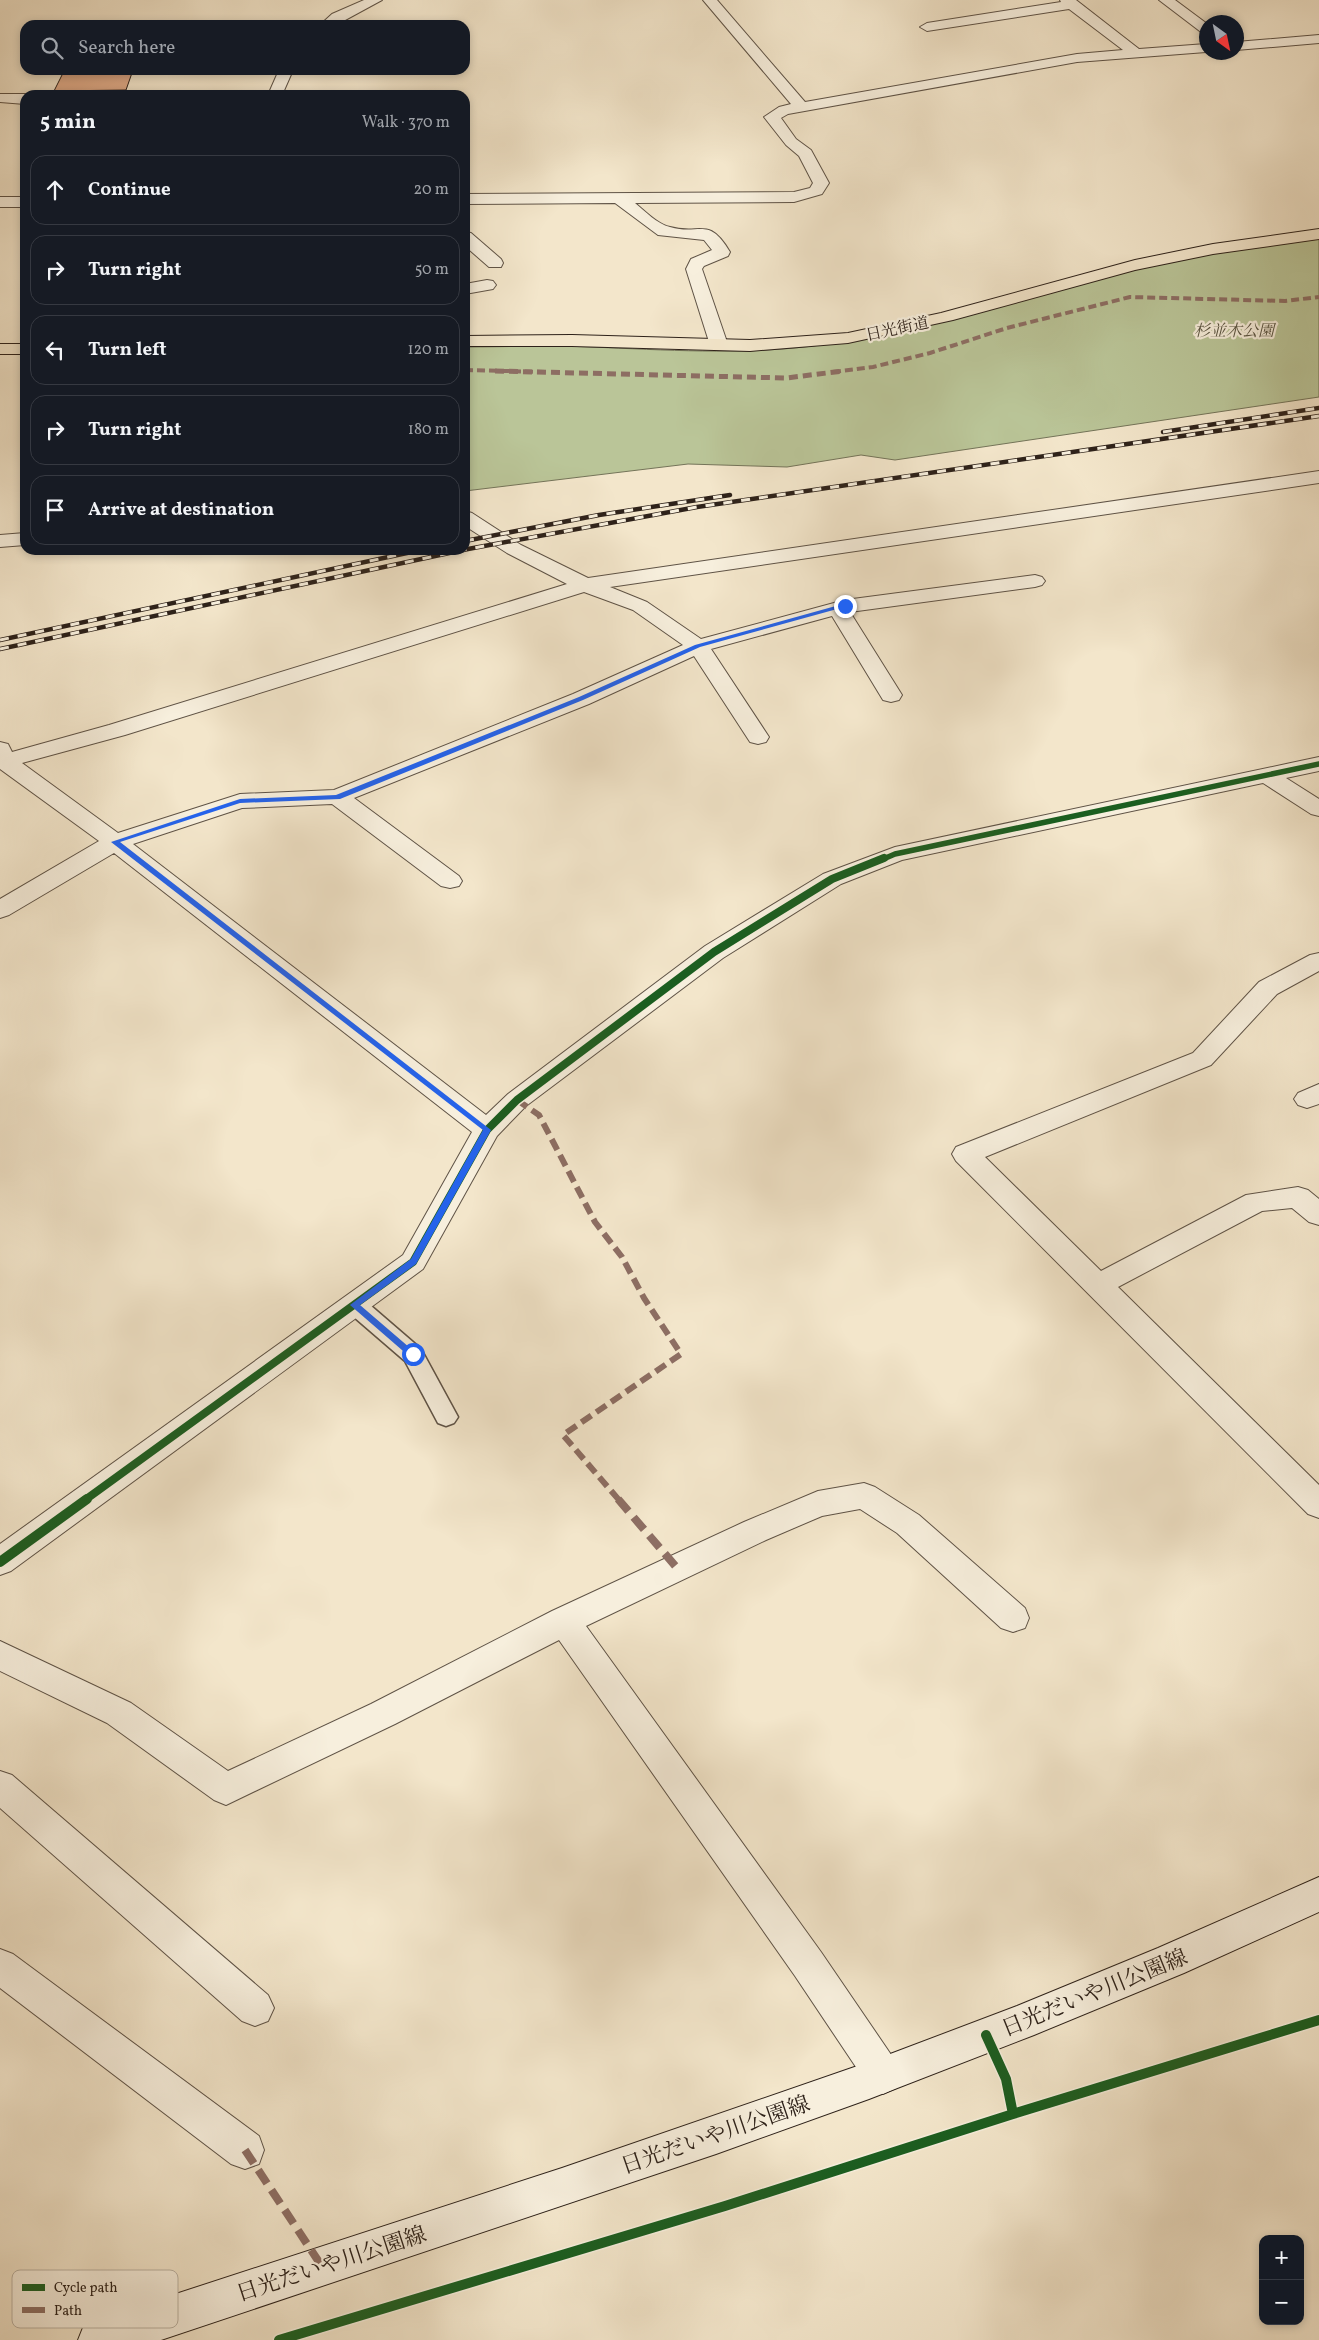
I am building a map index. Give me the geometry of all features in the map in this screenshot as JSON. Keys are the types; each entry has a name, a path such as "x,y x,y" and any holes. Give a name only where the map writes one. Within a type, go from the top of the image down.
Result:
{"highway":[{"name":"日光街道","path":"470,342 587,341 719,346 819,342 886,331 944,318 1112,271 1194,254 1319,234"},
{"path":"0,350 20,349"}],"street":[{"path":"333,20 375,0"},
{"path":"710,0 802,107"},
{"path":"1166,0 1199,24"},
{"path":"927,27 1070,2 1134,52"},
{"path":"1244,45 1319,39"},
{"path":"470,199 794,197 816,191 821,183 804,153 791,142 772,117 784,110 1077,58 1134,52 1199,48"},
{"path":"277,90 283,75"},
{"path":"0,98 20,99"},
{"path":"619,198 664,231 709,235 716,239 722,252 697,263 694,269 719,346"},
{"path":"0,202 20,202"},
{"path":"470,241 495,263"},
{"path":"470,288 487,286"},
{"path":"2,758 117,730 585,585 1319,477"},
{"path":"470,520 514,549 585,585 640,606 698,646 758,737"},
{"path":"0,541 20,539"},
{"path":"0,910 115,842 240,801 337,797 581,698 698,646 837,608 1035,581"},
{"path":"837,608 891,695"},
{"path":"2,758 115,842 488,1130"},
{"path":"0,1562 414,1262 488,1130 517,1100 714,952 832,879 895,854 1319,764"},
{"path":"1266,775 1319,809"},
{"path":"337,797 450,881"},
{"path":"1319,961 1268,988 1202,1059 966,1154 1319,1504"},
{"path":"1098,1285 1256,1202 1298,1197 1319,1215"},
{"path":"0,1655 119,1713 226,1789 383,1714 564,1621 755,1531 818,1504 864,1496 908,1524 1014,1618"},
{"path":"564,1621 808,1964 883,2075"},
{"path":"0,1786 256,2008"},
{"name":"日光だいや川公園線","path":"178,2314 604,2173 883,2075 1216,1943 1319,1894"},
{"path":"0,1966 245,2150"},
{"name":"日光だいや川公園線","path":"98,2340 134,2328"}],"lane":[{"path":"354,1305 413,1354 446,1417"}],"green space":[{"name":"杉並木公園","path":"1319,239 1319,397 895,460 861,455 787,467 688,464 470,490 470,347 560,346 730,351 813,346 889,333 1138,267 1215,253"}],"building":[{"path":"62,75 131,75 126,90 54,90"}],"railway":[{"path":"1163,432 1319,408"},
{"path":"470,549 697,507 1319,416"},
{"path":"470,540 599,515 730,495"},
{"path":"0,640 398,555"},
{"path":"0,649 440,555"}],"marked path":[{"path":"470,370 786,378 873,367 930,353 1007,328 1130,297 1285,301 1319,297"},
{"path":"517,1100 539,1115 595,1222 622,1257 644,1298 681,1354 563,1435 677,1568"},
{"path":"245,2150 321,2265"}],"cycle path":[{"path":"0,1562 413,1262 487,1130 517,1100 714,952 832,879 895,854 1319,764"},
{"path":"279,2340 725,2206 1013,2114 1319,2020"},
{"path":"986,2035 1006,2079 1013,2114"}],"route":[{"path":"413,1354 354,1305 414,1262 488,1130 115,842 240,801 337,797 581,698 698,646 845,606"}]}
